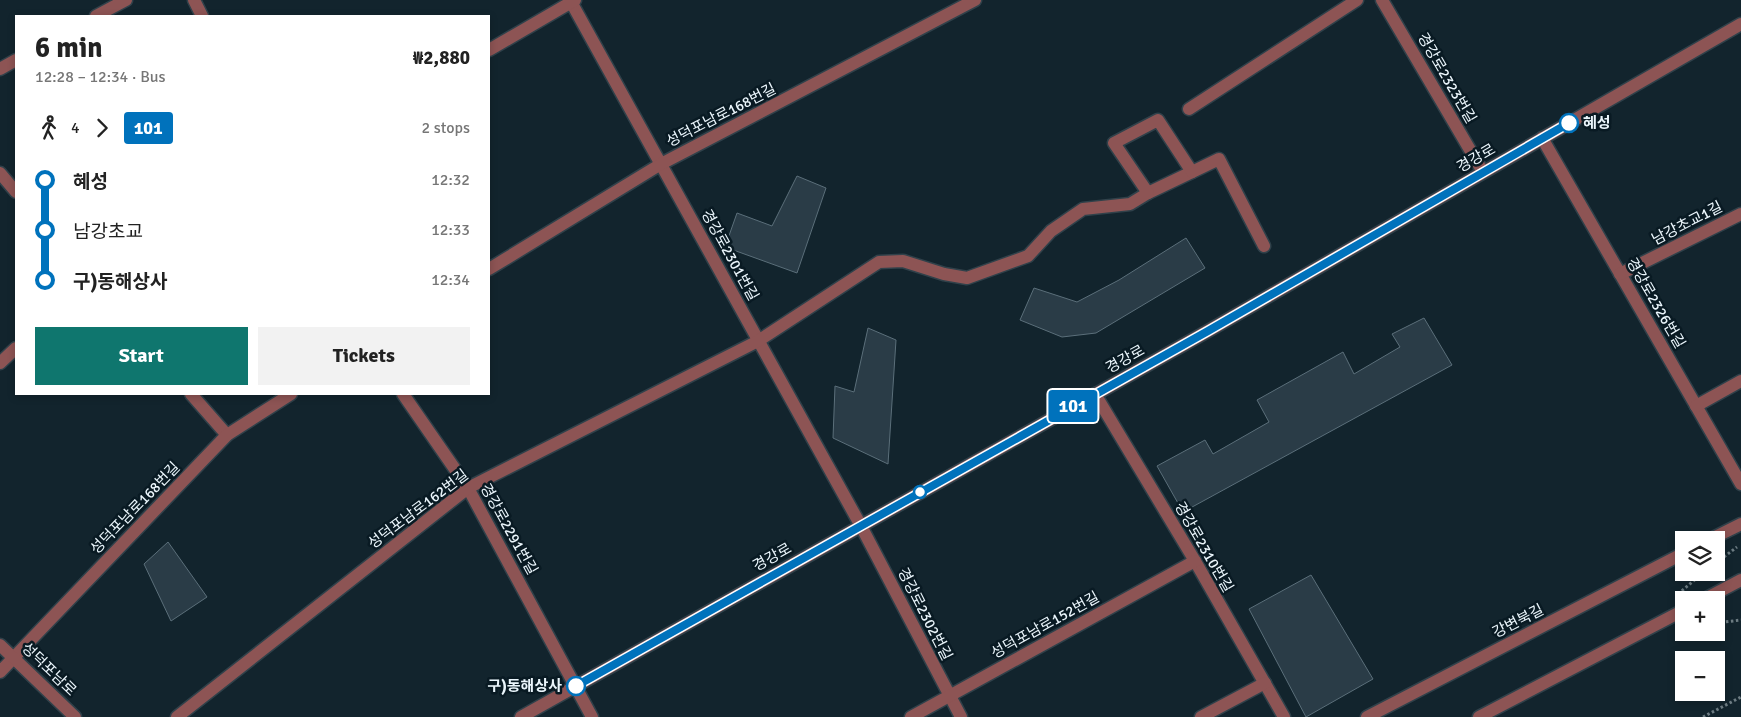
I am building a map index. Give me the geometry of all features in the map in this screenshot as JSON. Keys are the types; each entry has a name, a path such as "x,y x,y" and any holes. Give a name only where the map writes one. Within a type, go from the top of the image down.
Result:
{"street":[{"path":"98,15 126,0"},
{"path":"194,0 202,15"},
{"path":"948,0 955,12"},
{"name":"성덕포남로168번길","path":"490,269 661,164 975,0"},
{"path":"1189,109 1357,0"},
{"name":"경강로2323번길","path":"1382,0 1483,172"},
{"path":"490,49 572,1"},
{"name":"경강로2301번길","path":"572,1 861,526"},
{"name":"경강로","path":"521,717 1094,394 1741,24"},
{"path":"0,69 15,61"},
{"path":"1148,194 1114,143 1158,120 1192,172"},
{"name":"경강로2326번길","path":"1542,138 1741,484"},
{"name":"성덕포남로162번길","path":"177,717 468,488 758,341 879,262 903,261 944,274 967,278 1028,256 1051,231 1083,209 1130,204 1219,159 1264,246"},
{"path":"0,173 15,191"},
{"name":"남강초교1길","path":"1620,274 1741,214"},
{"path":"0,363 15,349"},
{"path":"1696,406 1741,381"},
{"name":"경강로2310번길","path":"1094,394 1195,561 1284,717"},
{"path":"192,395 227,435"},
{"name":"성덕포남로168번길","path":"0,672 227,435 288,395"},
{"name":"경강로2291번길","path":"404,395 468,488 592,717"},
{"path":"1725,532 1741,524"},
{"name":"경강로2302번길","path":"861,526 961,717"},
{"name":"강변북길","path":"1367,717 1675,558"},
{"name":"성덕포남로152번길","path":"911,717 1195,561"},
{"path":"1720,591 1741,580"},
{"path":"1479,717 1675,615"},
{"name":"성덕포남로","path":"0,645 75,717"},
{"path":"1201,717 1265,683"}],"path":[{"path":"1725,556 1741,543"},
{"path":"1725,622 1741,620"},
{"path":"1702,717 1741,697"}],"building":[{"path":"797,176 826,188 797,273 725,247 737,213 772,226"},
{"path":"1186,238 1205,268 1096,333 1062,337 1020,320 1034,288 1077,302 1119,280"},
{"path":"1424,318 1452,365 1183,512 1157,466 1205,440 1213,454 1269,422 1257,400 1343,352 1354,374 1400,347 1392,334"},
{"path":"868,328 896,340 888,464 833,438 835,386 854,392"},
{"path":"168,542 207,597 171,621 144,564"},
{"path":"1311,575 1373,679 1306,717 1249,609"}],"bus line":[{"name":"101","path":"576,686 1208,331 1569,123"}],"place":[{"name":"혜성","path":"1569,123"},
{"name":"구)동해상사","path":"576,686"}]}
